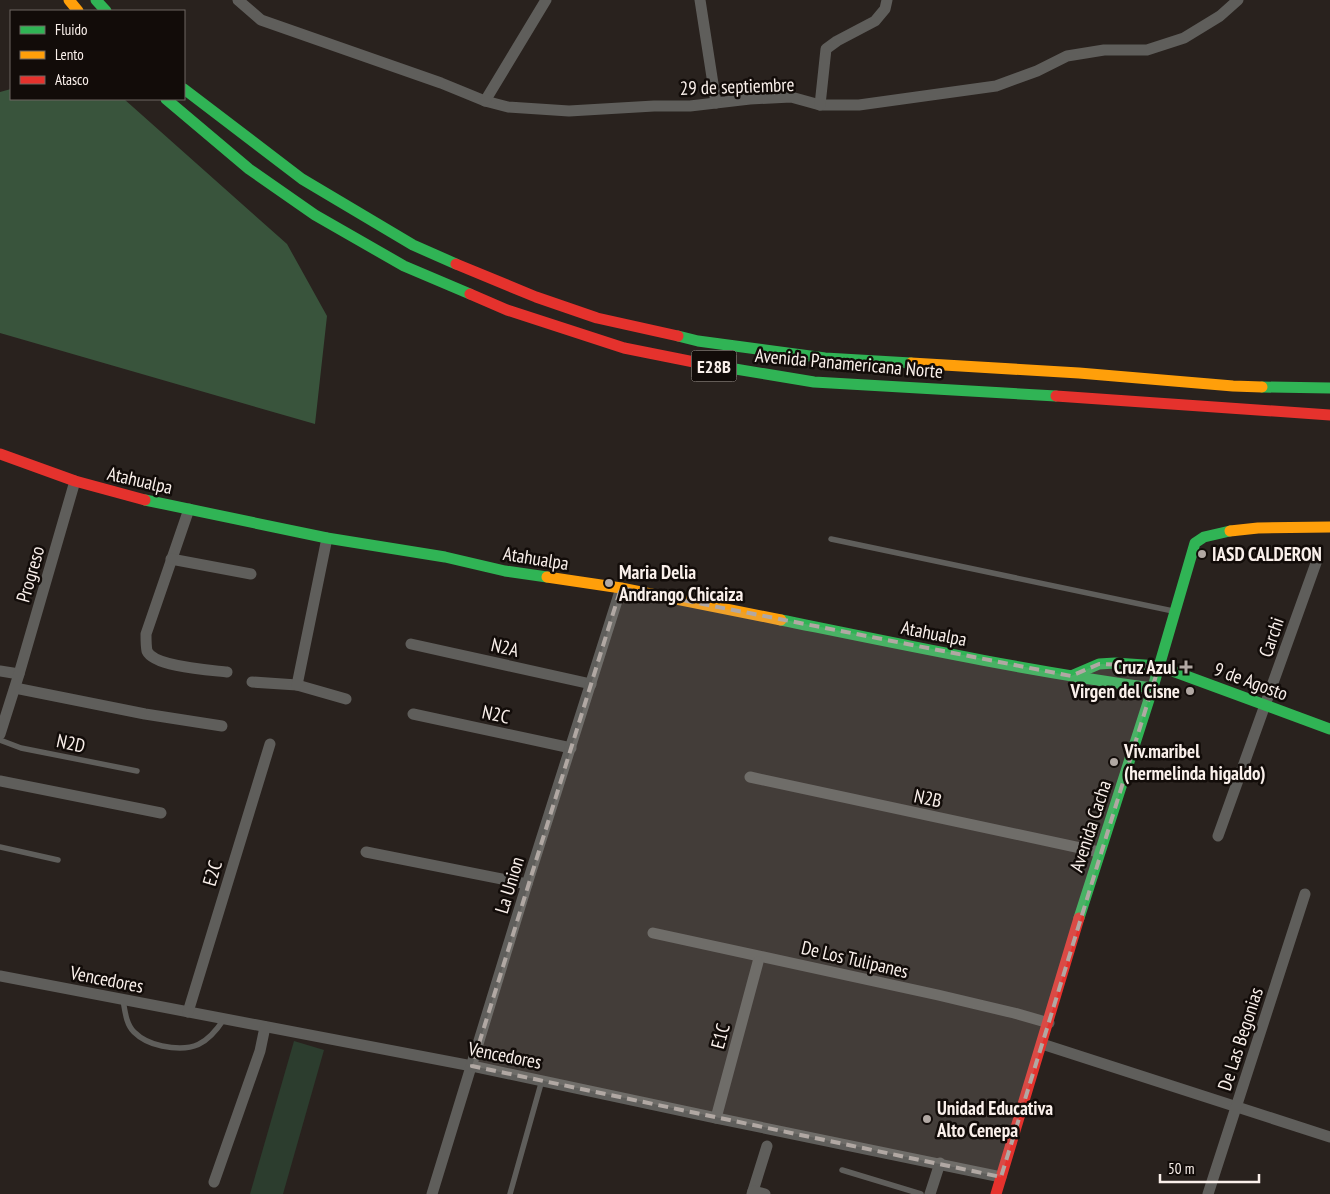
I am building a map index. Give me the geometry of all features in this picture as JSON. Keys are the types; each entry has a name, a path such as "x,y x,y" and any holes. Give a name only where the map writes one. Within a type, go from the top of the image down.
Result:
{"main road":[{"path":"69,0 77,10"},
{"path":"96,0 105,10"},
{"name":"Avenida Panamericana Norte","path":"185,90 302,179 413,245 478,274 597,318 698,340 826,358 1079,373 1233,386 1330,388"},
{"name":"Avenida Panamericana Norte","path":"167,100 249,169 308,210 404,266 508,310 624,348 728,369 814,382 1330,415"},
{"name":"Atahualpa","path":"0,454 75,482 134,498 327,538 446,557 505,572 621,588 936,651 1071,676 1152,688"},
{"name":"Avenida Cacha","path":"996,1194 1099,852 1159,666 1194,546 1201,538 1229,530 1330,527"},
{"path":"1071,676 1099,664 1115,663 1159,666"},
{"name":"9 de Agosto","path":"1159,666 1330,728"}],"street":[{"name":"29 de septiembre","path":"238,0 261,20 441,83 485,101 508,107 569,111 690,106 750,99 791,97 820,105 859,105 980,89 996,86 1037,72 1067,56 1104,50 1147,50 1184,38 1220,16 1238,0"},
{"path":"485,101 546,0"},
{"path":"700,0 716,103"},
{"path":"820,105 826,49 837,41 876,21 885,9 887,0"},
{"name":"Progreso","path":"0,734 75,482"},
{"path":"188,509 146,634 148,651 155,659 166,663 227,672"},
{"path":"297,685 327,538"},
{"path":"171,559 251,574"},
{"name":"Carchi","path":"1218,836 1316,563"},
{"name":"La Union","path":"432,1194 527,884 621,588"},
{"name":"N2A","path":"411,644 591,684"},
{"path":"0,671 19,674"},
{"path":"252,682 297,685 346,699"},
{"path":"15,688 146,714 222,726"},
{"name":"N2C","path":"413,714 571,748"},
{"name":"E2C","path":"188,1012 270,744"},
{"name":"N2B","path":"750,777 1099,852"},
{"path":"0,781 161,813"},
{"path":"366,852 527,884"},
{"name":"De Las Begonias","path":"1208,1194 1305,894"},
{"name":"De Los Tulipanes","path":"653,933 938,994 1049,1023"},
{"name":"E1C","path":"716,1118 758,962"},
{"name":"Vencedores","path":"0,976 542,1080 1001,1177"},
{"path":"214,1182 260,1051 265,1026"},
{"path":"1042,1044 1330,1137"},
{"path":"757,1193 767,1146"},
{"path":"930,1194 940,1163"}],"lane":[{"path":"831,539 1175,611"},
{"name":"N2D","path":"0,740 21,748 137,772"},
{"path":"0,848 58,860"},
{"path":"123,1000 126,1018 134,1032 154,1044 162,1046 182,1049 193,1048 215,1033 224,1019"},
{"path":"510,1194 542,1080"},
{"path":"842,1170 921,1194"}],"highlighted area":[{"path":"621,588 1071,676 1099,664 1159,666 1001,1177 472,1066"}],"green space":[{"path":"10,89 10,100 125,100 287,244 327,316 315,424 0,333 0,92"},
{"path":"294,1041 324,1050 283,1194 250,1194"}],"traffic: fast":[{"path":"96,0 105,10"},
{"path":"185,90 302,179 413,245 456,264"},
{"path":"167,100 249,169 315,215 404,266 470,294"},
{"path":"678,336 698,341 825,358 911,363"},
{"path":"699,363 814,382 1056,396"},
{"path":"1262,387 1330,388"},
{"path":"145,500 327,538 445,557 505,571 547,577"},
{"path":"1079,918 1153,687 1195,543 1204,537 1230,531"},
{"path":"781,620 1012,666 1152,688"},
{"path":"1071,676 1099,664 1115,663 1159,666 1330,729"}],"traffic: slow":[{"path":"69,0 77,10"},
{"path":"911,363 1262,387"},
{"path":"1230,531 1258,528 1330,527"},
{"path":"547,577 621,588 781,620"}],"traffic: jam":[{"path":"456,264 536,297 597,318 678,336"},
{"path":"470,294 507,310 624,348 699,363"},
{"path":"1056,396 1330,415"},
{"path":"0,454 75,481 145,500"},
{"path":"996,1194 1079,918"}],"place":[{"name":"IASD CALDERON","path":"1202,554"},
{"name":"Maria Delia Andrango Chicaiza","path":"609,583"},
{"name":"Cruz Azul","path":"1186,667"},
{"name":"Virgen del Cisne","path":"1190,691"},
{"name":"Viv.maribel (hermelinda higaldo)","path":"1114,762"},
{"name":"Unidad Educativa Alto Cenepa","path":"927,1119"}]}
